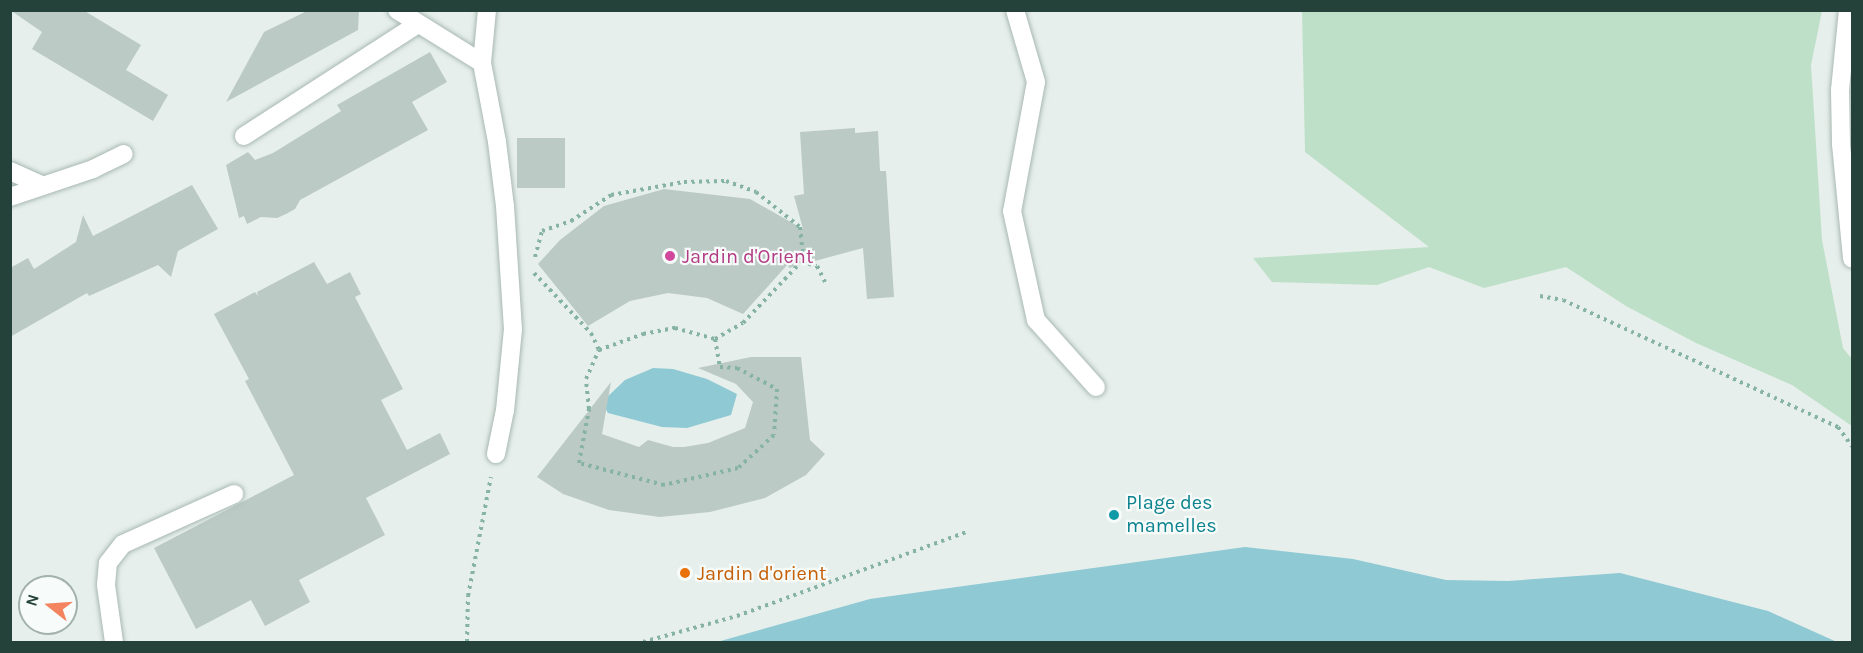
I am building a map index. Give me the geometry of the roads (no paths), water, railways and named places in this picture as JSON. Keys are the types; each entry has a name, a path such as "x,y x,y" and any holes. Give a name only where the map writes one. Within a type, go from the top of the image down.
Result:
{"street":[{"path":"397,10 482,63"},
{"path":"487,10 482,63 497,142 505,206 513,329 505,410 496,454"},
{"path":"1015,10 1036,82 1012,211 1036,320 1096,387"},
{"path":"1848,10 1839,90 1841,144 1852,258"},
{"path":"244,136 418,24"},
{"path":"10,197 93,168 124,154"},
{"path":"10,171 42,185"},
{"path":"114,642 106,585 108,563 123,544 234,494"}],"water":[{"path":"653,368 673,369 707,379 737,394 731,415 687,428 662,427 608,413 602,402 625,380"},
{"path":"1245,547 1353,559 1446,580 1508,581 1620,573 1768,611 1837,642 717,642 870,599"}],"place":[{"name":"Jardin d'Orient","path":"670,256"},
{"name":"Plage des mamelles","path":"1114,515"},
{"name":"Jardin d'orient","path":"685,573"}]}
